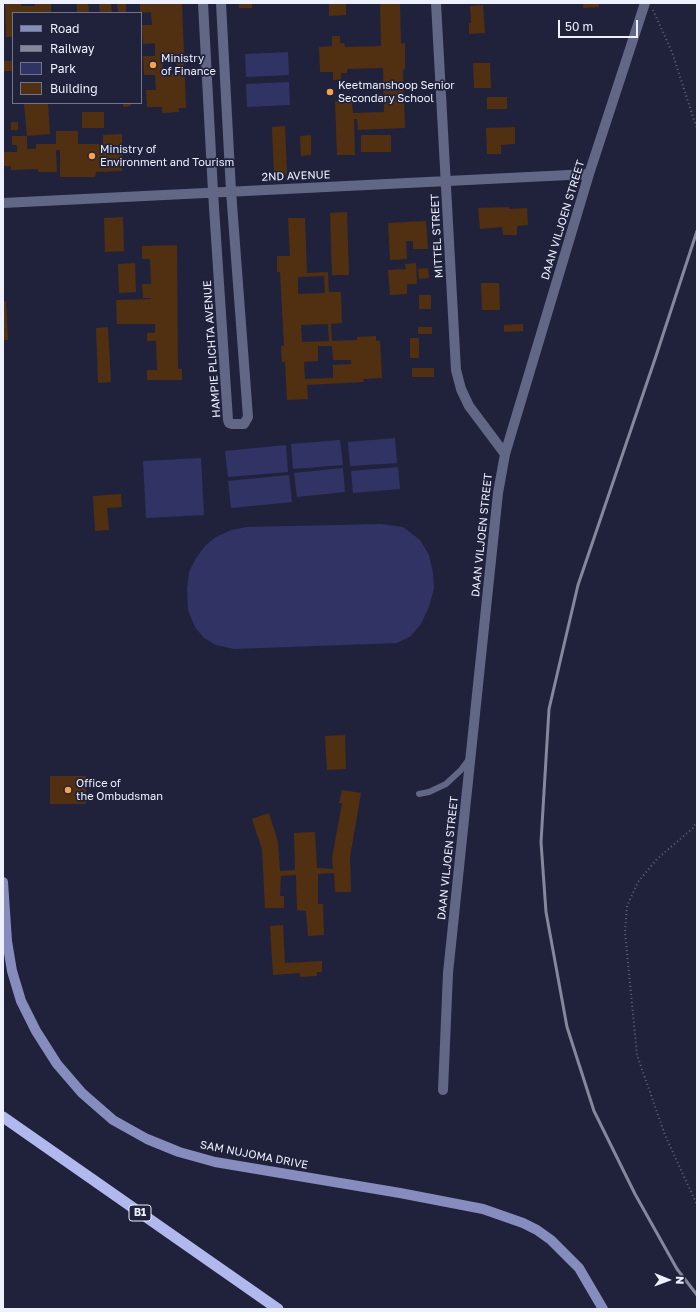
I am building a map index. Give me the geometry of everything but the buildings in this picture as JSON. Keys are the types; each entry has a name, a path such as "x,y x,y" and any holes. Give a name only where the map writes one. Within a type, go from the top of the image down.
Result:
{"highway":[{"name":"B1","path":"3,1116 278,1309"}],"main road":[{"name":"SAM NUJOMA DRIVE","path":"3,882 8,948 12,971 21,1001 36,1031 57,1064 82,1092 113,1120 147,1139 179,1152 215,1162 476,1208 523,1222 538,1230 551,1240 579,1268 603,1309"}],"street":[{"name":"HAMPIE PLICHTA AVENUE","path":"203,3 213,192 228,420 229,423 232,424 244,424 248,418 231,191 221,3"},
{"name":"MITTEL STREET","path":"436,3 456,370 461,388 469,406 504,454"},
{"name":"DAAN VILJOEN STREET","path":"443,1090 448,973 498,493 504,454 589,174 649,6"},
{"name":"2ND AVENUE","path":"3,203 589,174"}],"lane":[{"path":"419,794 428,792 446,784 461,770 472,754"}],"path":[{"path":"649,6 672,52 697,129"},
{"path":"697,821 693,828 657,859 638,882 627,906 625,932 637,1055 665,1135 697,1205"}],"green space":[{"path":"288,52 289,75 246,77 245,54"},
{"path":"289,82 290,105 247,107 246,84"},
{"path":"395,438 397,463 350,466 348,442"},
{"path":"340,440 343,465 293,469 291,444"},
{"path":"286,445 288,472 228,477 225,451"},
{"path":"201,458 204,515 146,518 143,461"},
{"path":"398,467 400,489 353,493 351,471"},
{"path":"343,468 345,492 297,497 294,473"},
{"path":"289,475 292,502 231,508 228,481"},
{"path":"381,524 403,527 420,540 429,555 433,573 434,588 429,607 421,624 411,636 397,643 234,649 216,645 204,638 195,627 188,610 187,589 189,572 196,558 206,545 216,537 231,530 247,527"}],"railway":[{"path":"697,231 578,585 549,709 541,842 546,912 567,1027 594,1111 635,1194 677,1269 697,1295"}],"place":[{"name":"Ministry of Finance","path":"153,65"},
{"name":"Keetmanshoop Senior Secondary School","path":"330,92"},
{"name":"Ministry of Environment and Tourism","path":"92,156"},
{"name":"Office of the Ombudsman","path":"68,790"}]}
